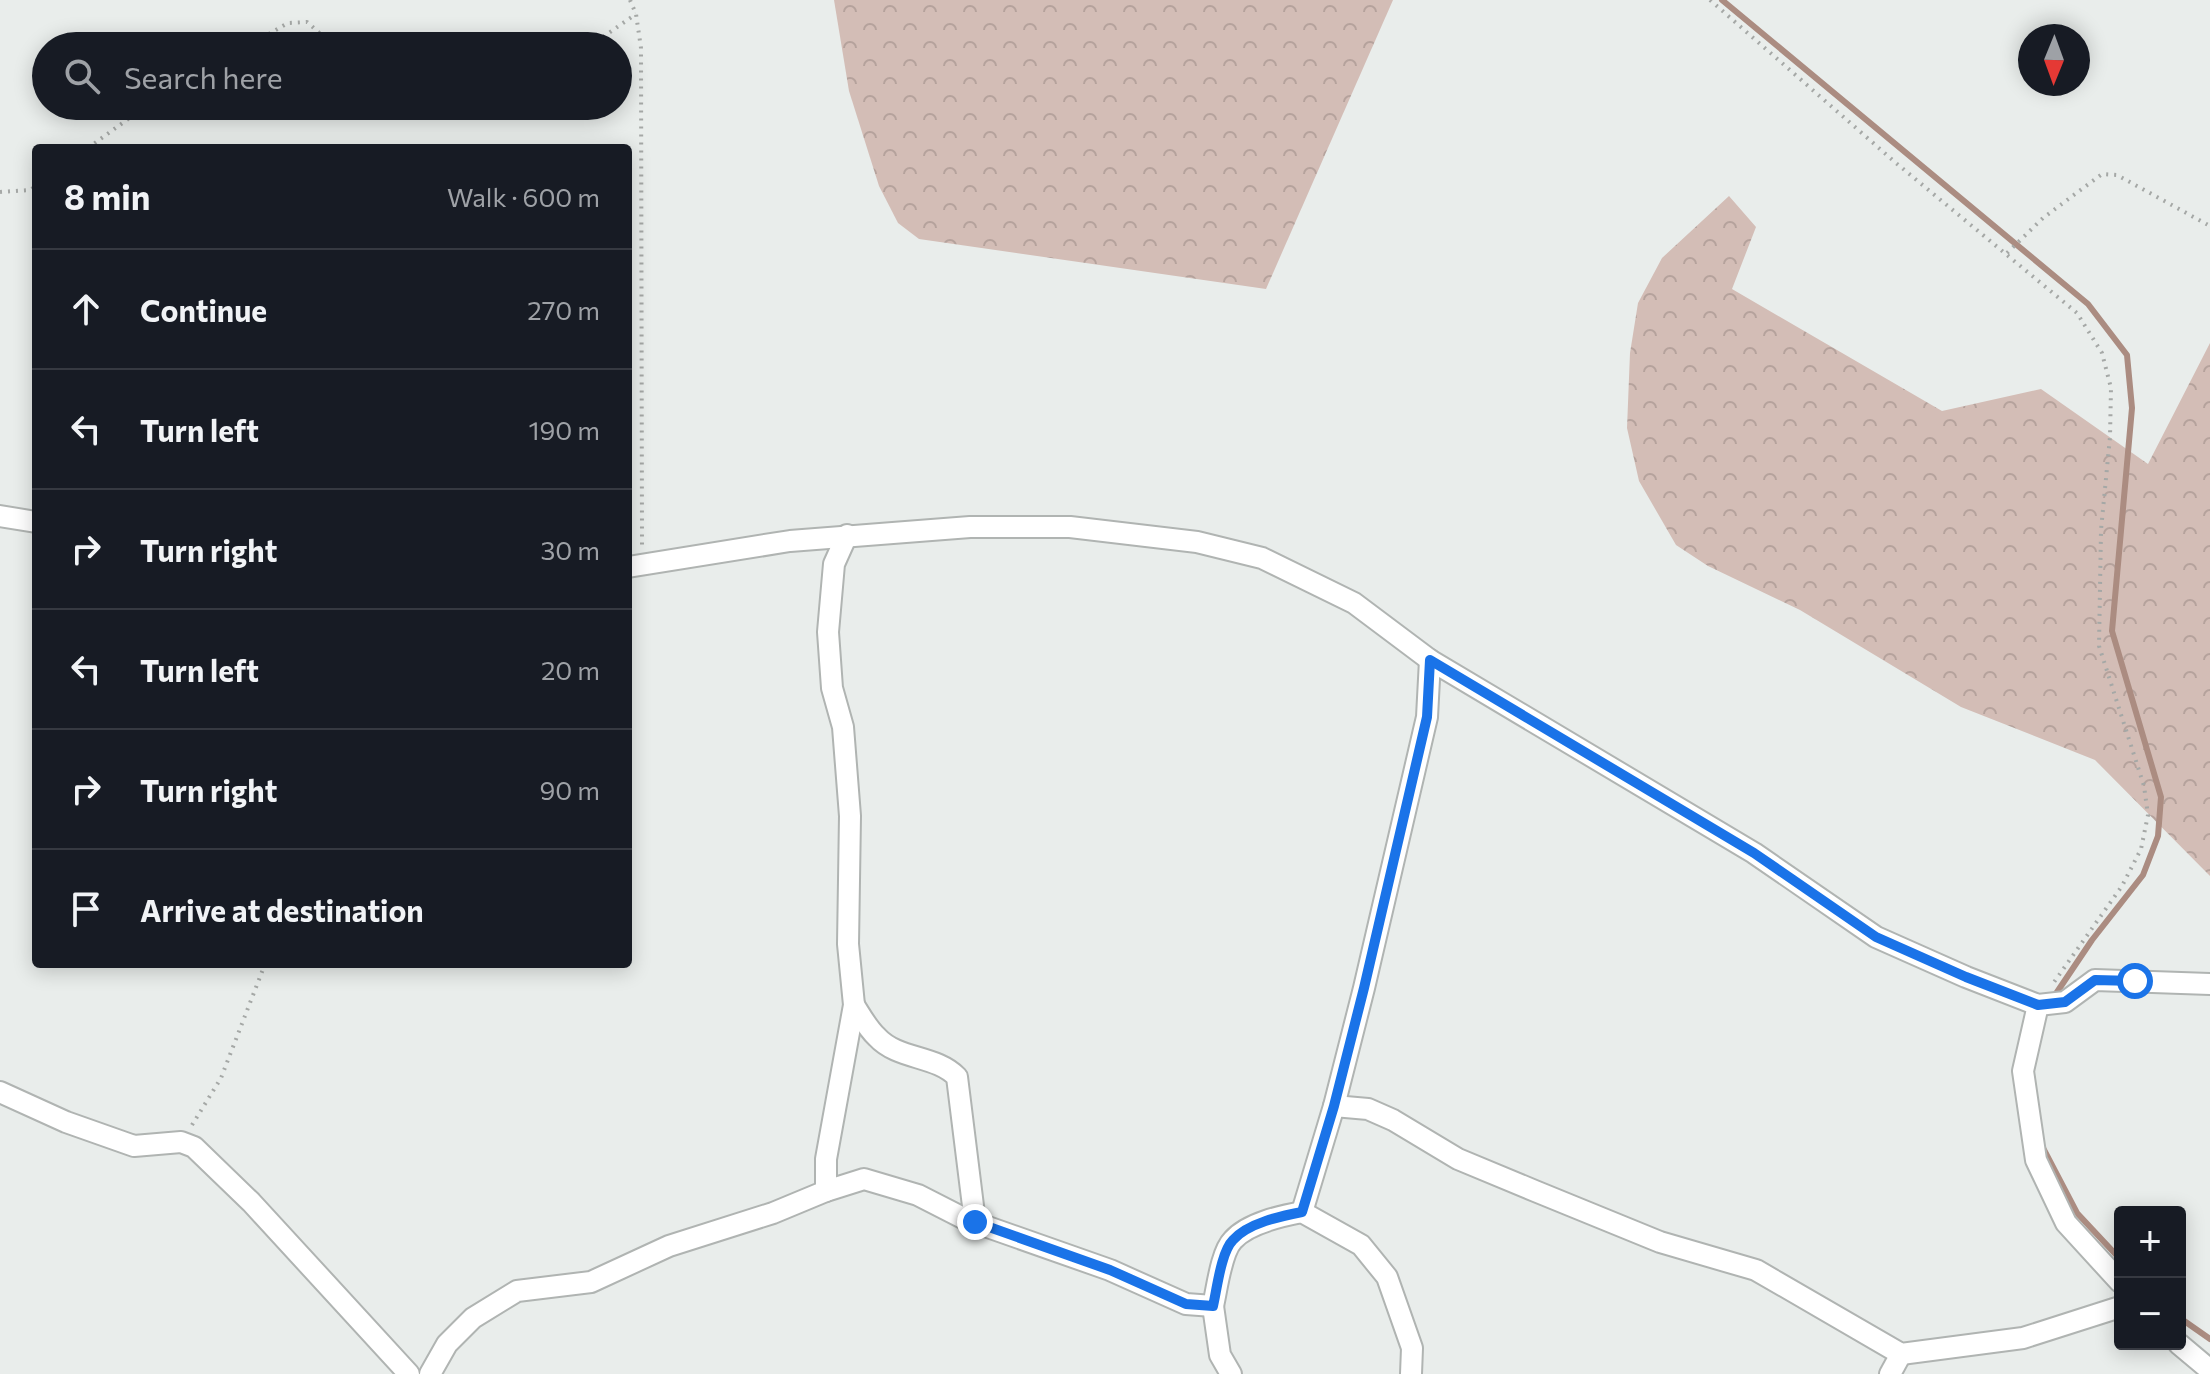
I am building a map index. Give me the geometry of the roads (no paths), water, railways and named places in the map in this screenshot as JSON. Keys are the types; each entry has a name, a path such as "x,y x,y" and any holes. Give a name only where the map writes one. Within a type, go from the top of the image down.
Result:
{"street":[{"path":"0,516 32,521"},
{"path":"635,565 790,541 970,527 1070,527 1197,542 1262,558 1354,603 1430,660 1754,853 1876,937 2038,1005 2065,1002 2095,980 2210,984"},
{"path":"826,1191 828,1145 854,1005 848,944 850,816 843,727 832,688 828,632 834,564 847,535"},
{"path":"1302,1212 1334,1106 1368,973 1427,717 1430,660"},
{"path":"854,1005 878,1039 907,1054 947,1067 957,1077 975,1222"},
{"path":"2038,1005 2023,1071 2036,1160 2066,1223 2116,1278"},
{"path":"0,1092 66,1122 134,1146 181,1142 194,1147 409,1374"},
{"path":"1334,1106 1368,1109 1393,1120 1458,1159 1535,1191 1660,1242 1756,1270 1901,1354 2023,1338 2114,1309"},
{"path":"430,1374 447,1344 473,1318 517,1291 591,1282 669,1246 773,1213 864,1179 918,1195 975,1222 1110,1270 1186,1304 1213,1306"},
{"path":"1231,1374 1220,1355 1213,1306 1222,1264 1232,1240 1268,1218 1302,1212 1361,1245 1387,1277 1412,1348 1411,1374"},
{"path":"2186,1350 2210,1370"},
{"path":"1890,1374 1901,1354"}],"waterway":[{"path":"1722,0 2088,304 2127,355 2132,408 2112,631 2161,797 2158,836 2143,875 2092,940 2053,998"},
{"path":"2043,1148 2077,1213 2114,1253"},
{"path":"2186,1322 2210,1339"}]}
